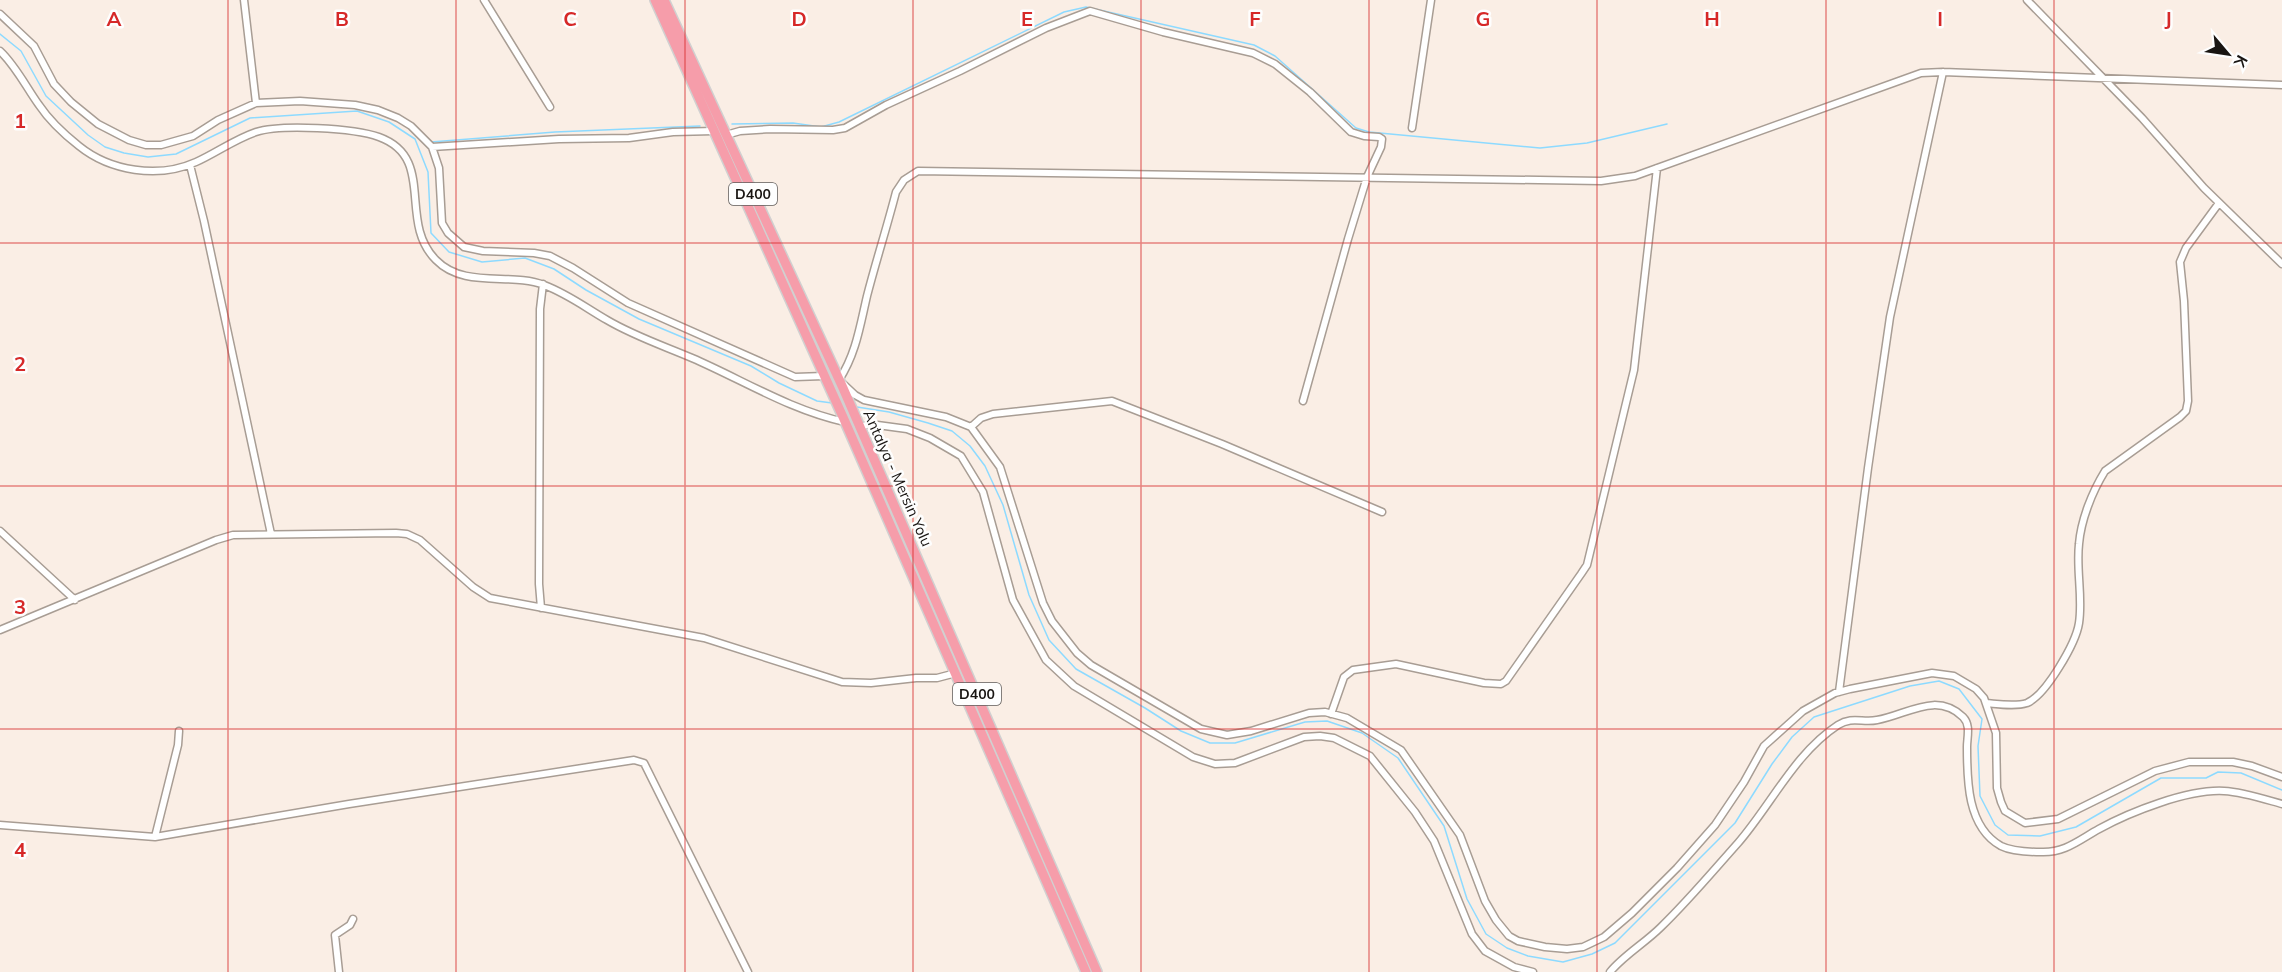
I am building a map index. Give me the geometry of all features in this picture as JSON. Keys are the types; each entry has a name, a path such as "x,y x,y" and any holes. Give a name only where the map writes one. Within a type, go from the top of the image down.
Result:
{"highway":[{"name":"Antalya - Mersin Yolu","path":"655,0 844,420 1086,972"},
{"name":"Antalya - Mersin Yolu","path":"664,0 841,384 1097,972"}],"street":[{"path":"244,0 256,103"},
{"path":"484,0 550,107"},
{"path":"1412,128 1431,0"},
{"path":"2027,0 2142,118 2219,203 2282,264"},
{"path":"726,135 740,130 845,128 886,105 1046,28 1090,11 1208,43 1240,49 1275,64 1310,92 1351,132 1382,139 1381,147 1367,177 1348,239 1303,401"},
{"path":"0,14 34,46 54,84 71,102 98,124 129,140 146,145 176,142 256,103 300,101 355,105 378,110 411,126 432,147 439,168 442,223 448,233 464,247 483,251 534,253 550,256 628,303 795,377 824,376"},
{"path":"0,51 13,64 40,108 80,147 123,169 163,169 190,165 258,132 348,130 379,137 394,145 412,168 416,221 422,243 437,261 450,270 484,279 516,278 543,284 631,332 693,358 755,389 830,418 844,420"},
{"path":"1839,692 1890,317 1943,72"},
{"path":"2282,85 1921,73 1882,85 1635,176 1601,181 918,171 904,180 896,192 867,297 857,343 841,384 864,400 946,417 971,427 1000,467 1043,603 1052,621 1077,653 1091,665 1187,722 1217,734 1227,735 1251,731 1309,713 1331,714 1347,718 1401,750 1460,835 1485,901 1504,930 1518,940 1545,947 1567,949 1583,947 1604,937 1677,867 1714,825 1744,782 1764,746 1803,711 1839,692 1932,673 1943,673 1968,683 1984,698 1996,733 1997,788 2001,802 2005,811 2025,823 2058,819 2155,771 2189,762 2233,762 2282,777"},
{"path":"432,147 559,139 629,138 673,132 714,131"},
{"path":"190,165 271,534"},
{"path":"1331,714 1344,676 1353,670 1396,664 1484,683 1501,684 1506,681 1587,565 1634,370 1657,168"},
{"path":"1986,703 2022,704 2030,701 2056,671 2074,638 2079,623 2079,546 2090,502 2098,482 2105,471 2186,411 2188,402 2184,301 2180,262 2186,248 2219,203"},
{"path":"541,608 539,584 540,309 543,284"},
{"path":"971,427 981,418 993,414 1112,401 1222,444 1382,512"},
{"path":"860,428 870,424 908,429 930,438 961,456 983,492 1013,600 1046,660 1074,686 1193,757 1215,764 1235,763 1304,737 1320,736 1334,738 1370,756 1415,812 1434,841 1472,934 1478,943 1485,951 1498,959 1514,967 1533,972"},
{"path":"0,531 75,600"},
{"path":"0,630 233,535 396,533 407,534 420,540 473,587 490,598 704,638 842,682 871,683 937,678 956,673"},
{"path":"1610,972 1663,926 1739,841 1812,748 1827,733 1848,720 1875,721 1928,704 1947,707 1963,717 1967,722 1968,730 1967,769 1970,800 1985,831 2003,847 2055,852 2066,849 2100,828 2141,810 2173,799 2211,792 2224,791 2282,804"},
{"path":"155,837 178,745 179,731"},
{"path":"0,825 155,837 549,772 640,761 644,764 748,972"},
{"path":"339,972 335,935 350,925 353,919"}],"waterway":[{"path":"732,124 793,123 821,127 839,122 1064,12 1086,7 1254,45 1275,56 1356,128 1369,132 1540,148 1587,143 1667,124"},
{"path":"0,34 21,51 46,96 88,135 105,147 124,153 148,157 176,154 250,118 357,111 389,122 415,139 428,172 431,233 449,252 482,262 525,258 554,269 586,290 639,319 751,366 779,383 817,401 832,403"},
{"path":"431,142 555,132 700,126"},
{"path":"857,407 889,412 952,431 970,446 985,466 1003,505 1029,595 1049,640 1076,669 1181,731 1210,743 1235,743 1305,722 1327,721 1362,733 1398,758 1444,826 1467,899 1486,934 1507,948 1528,956 1563,962 1592,954 1615,943 1735,823 1792,737 1814,717 1910,686 1939,681 1959,689 1982,719 1978,746 1980,796 1995,825 2008,835 2040,836 2076,827 2161,778 2206,778 2218,772 2241,773 2282,790"}]}
